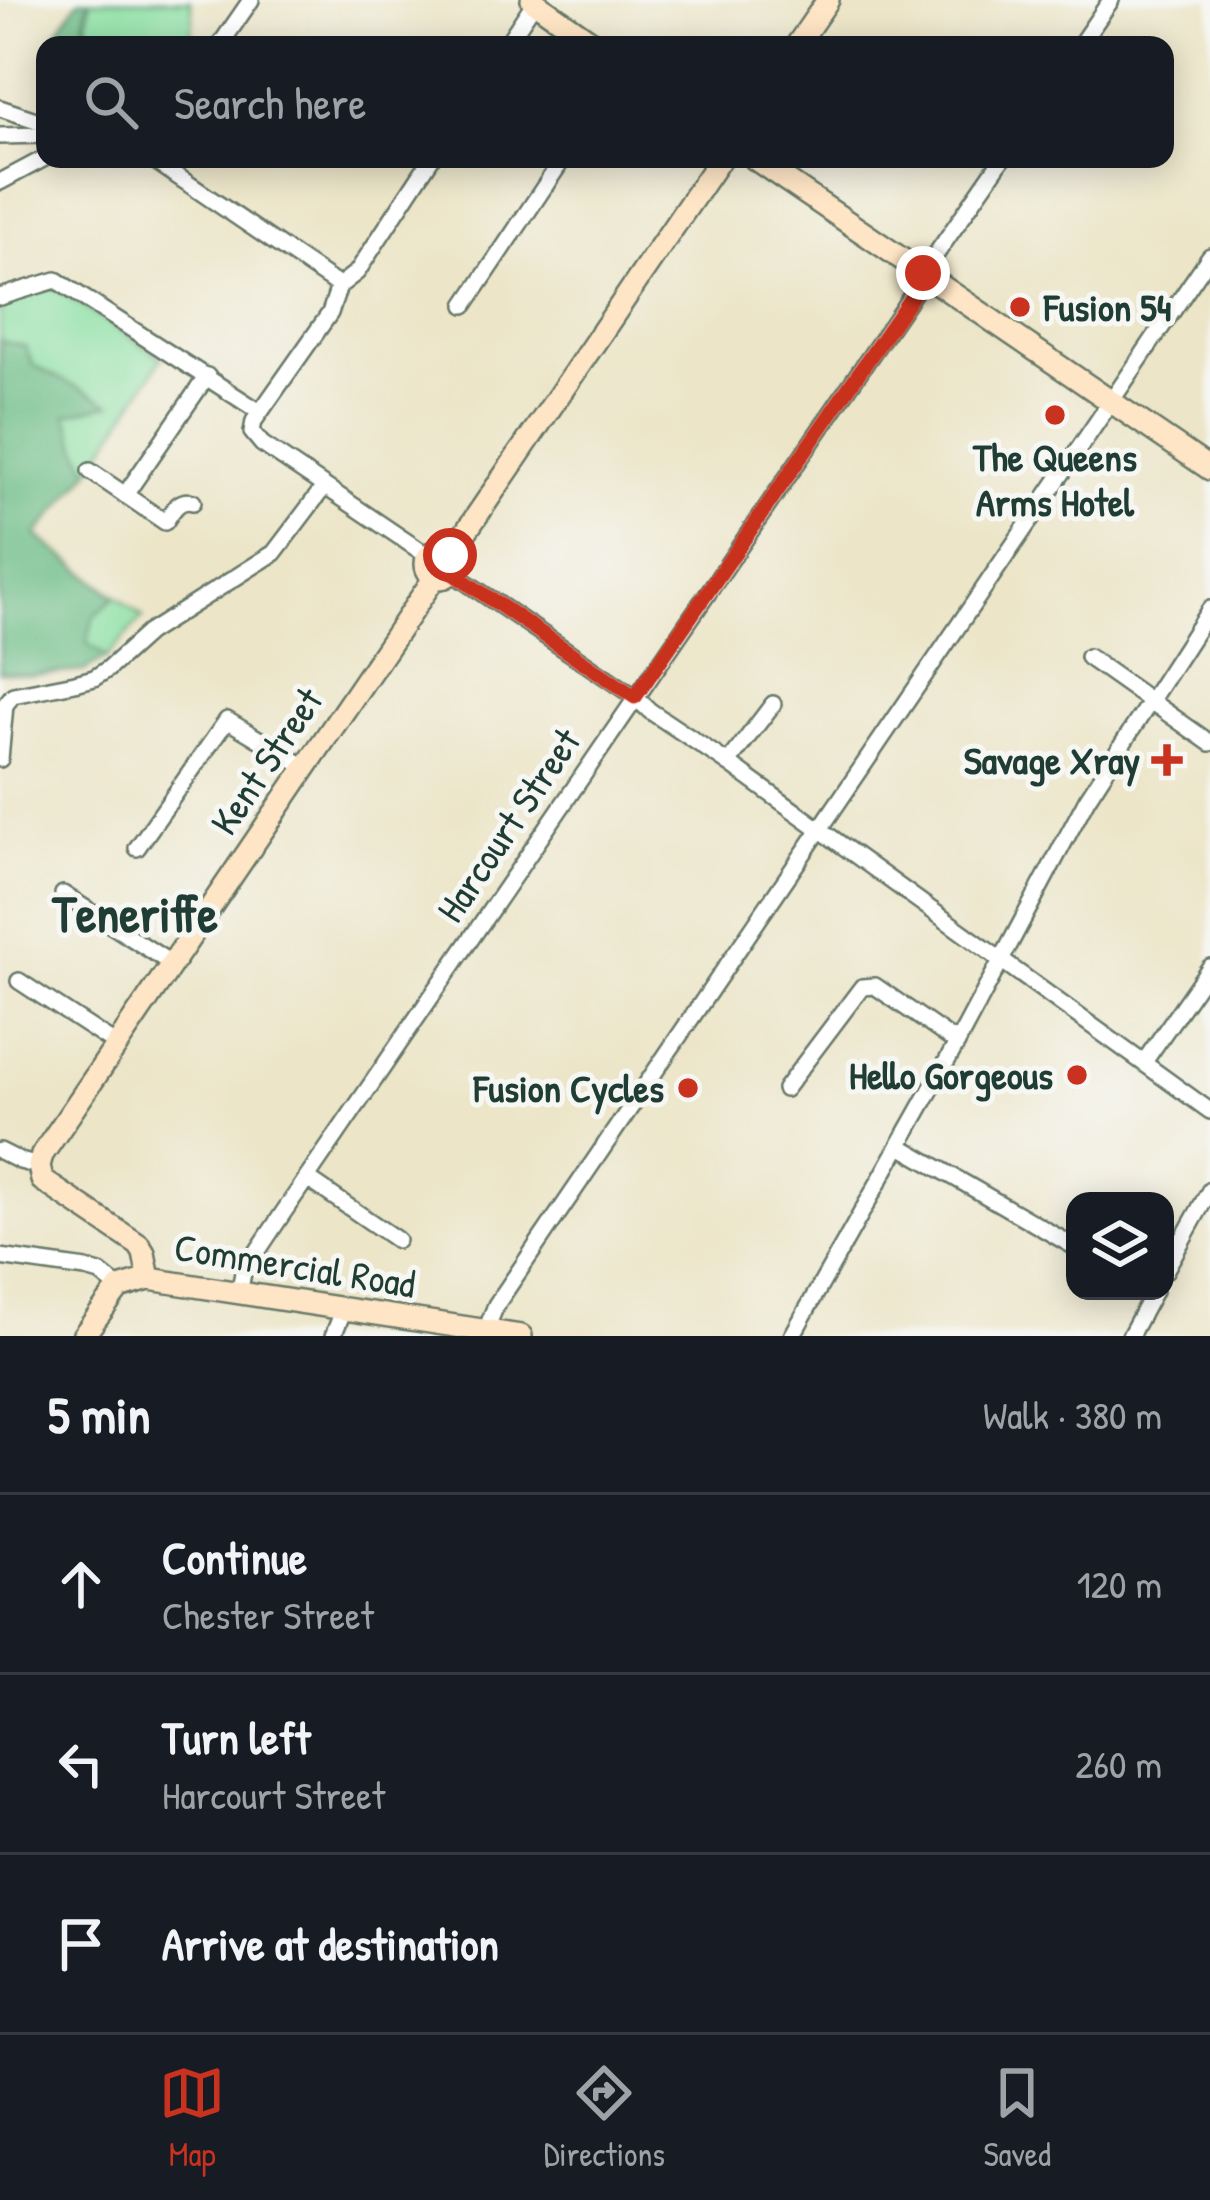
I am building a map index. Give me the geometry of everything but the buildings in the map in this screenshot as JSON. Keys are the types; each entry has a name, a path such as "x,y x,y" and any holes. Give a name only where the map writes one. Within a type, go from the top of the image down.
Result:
{"street":[{"path":"226,36 251,0"},
{"path":"512,36 534,0 584,36"},
{"path":"803,36 828,0"},
{"path":"1086,36 1111,0"},
{"path":"0,108 36,120"},
{"path":"0,136 36,135"},
{"path":"0,182 36,163"},
{"path":"165,168 339,286"},
{"path":"425,168 357,272 339,286 330,313 254,421 252,432 262,444 635,697 1210,1111"},
{"path":"465,304 557,168"},
{"name":"Kent Street","path":"39,1166 115,1044 714,168"},
{"path":"768,168 1210,469"},
{"name":"Harcourt Street","path":"239,1293 243,1273 996,168"},
{"path":"486,1330 496,1305 1210,256"},
{"path":"0,297 56,280 260,412"},
{"path":"125,495 207,376"},
{"path":"90,471 165,522 178,504 193,502"},
{"path":"0,759 8,700 24,692 94,678 109,669 148,633 274,553 325,487"},
{"path":"791,1336 1088,800 1210,609"},
{"path":"1088,657 1210,742"},
{"path":"728,764 773,704"},
{"path":"137,848 227,720 305,767"},
{"path":"63,894 172,964"},
{"path":"1144,1062 1210,967"},
{"path":"20,981 115,1044"},
{"path":"784,1089 862,987 875,986 957,1043"},
{"path":"900,1146 1066,1242"},
{"path":"0,1151 39,1166 49,1185 139,1245 148,1279"},
{"path":"308,1179 397,1240"},
{"path":"1174,1255 1210,1190"},
{"path":"0,1258 86,1269 119,1288"},
{"name":"Commercial Road","path":"82,1336 119,1288 148,1279 521,1336"},
{"path":"1130,1336 1148,1300"},
{"path":"333,1336 344,1309"}],"green space":[{"path":"79,0 89,0 87,36 55,35"},
{"path":"91,0 190,0 193,22 189,36 92,36 87,22"},
{"path":"52,286 162,358 90,471 36,535 143,617 107,657 84,671 30,675 0,672 0,300"},
{"path":"0,341 25,346 33,365 110,404 66,415 90,471 36,535 115,597 94,616 87,643 107,657 84,671 0,672"}],"place":[{"name":"Fusion 54","path":"1020,307"},
{"name":"The Queens Arms Hotel","path":"1055,415"},
{"name":"Savage Xray","path":"1167,760"},
{"name":"Hello Gorgeous","path":"1077,1075"},
{"name":"Fusion Cycles","path":"688,1088"}],"district":[{"name":"Teneriffe","path":"135,914"}],"route":[{"path":"450,555 451,572 635,697 919,286 923,273"}]}
